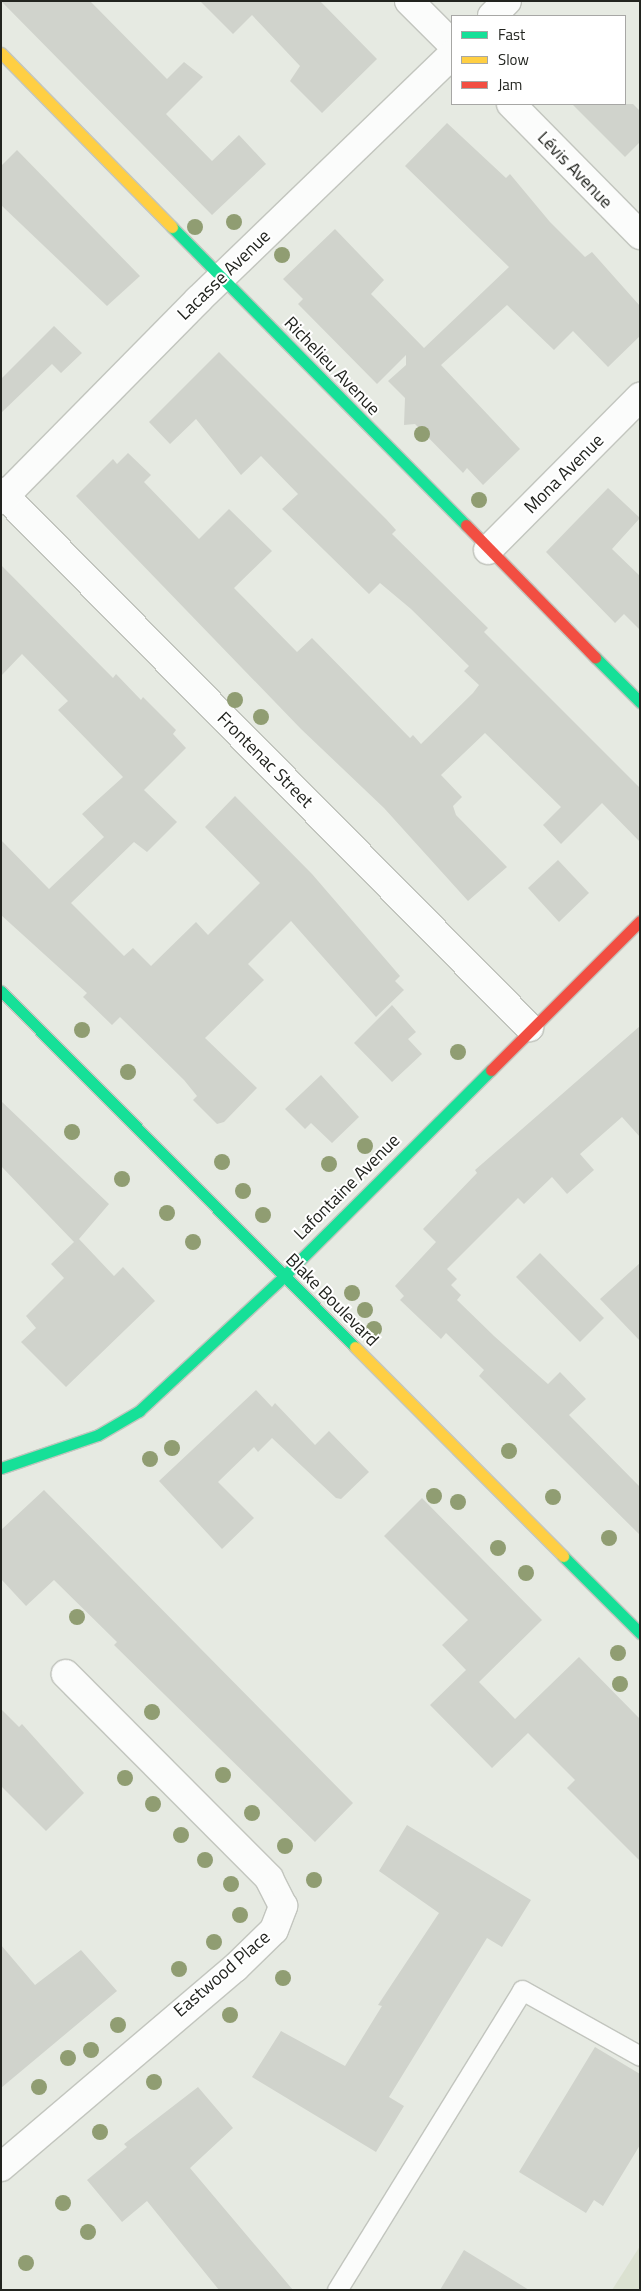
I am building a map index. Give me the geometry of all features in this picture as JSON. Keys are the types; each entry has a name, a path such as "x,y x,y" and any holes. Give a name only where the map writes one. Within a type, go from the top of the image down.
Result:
{"street":[{"path":"408,1 451,43"},
{"path":"493,15 507,1"},
{"name":"Richelieu Avenue","path":"1,53 488,550 640,702"},
{"name":"Lacasse Avenue","path":"3,496 221,277 451,56"},
{"name":"Lévis Avenue","path":"512,105 640,235"},
{"name":"Mona Avenue","path":"488,550 640,398"},
{"name":"Frontenac Street","path":"3,496 529,1027"},
{"name":"Lafontaine Avenue","path":"1,1468 98,1436 139,1411 283,1276 529,1027 640,921"},
{"name":"Blake Boulevard","path":"1,991 640,1633"},
{"name":"Eastwood Place","path":"1,2167 234,1968 274,1930 283,1906 269,1878 66,1674"}],"lane":[{"path":"337,2290 522,1990 640,2056"}],"shaded area":[{"path":"640,2246 640,2290 612,2290"}],"building":[{"path":"1,1 90,1 167,79 184,62 203,77 166,114 212,161 239,135 266,164 212,215"},
{"path":"200,1 320,1 377,59 322,113 290,81 300,66 252,15 233,34"},
{"path":"633,104 640,111 640,142 625,157 573,105"},
{"path":"447,123 506,178 510,174 550,222 585,257 592,252 640,306 640,336 608,367 573,331 554,350 507,305 441,365 520,449 483,485 467,468 463,473 415,424 404,425 405,398 388,381 406,365 406,355 377,384 298,304 303,299 283,279 335,229 384,280 371,294 424,348 509,267 405,166"},
{"path":"17,150 140,276 107,306 1,205 1,166"},
{"path":"54,326 82,353 61,373 52,364 1,413 1,379"},
{"path":"219,352 386,519 396,530 392,534 488,628 484,632 640,788 640,842 602,803 561,844 543,825 561,807 485,733 441,775 462,797 453,806 456,815 507,867 468,901 384,808 301,729 76,496 113,459 117,464 128,453 151,475 144,482 199,539 229,509 272,551 234,588 297,652 312,638 410,738 413,735 421,744 473,693 479,685 464,671 469,666 411,609 380,583 369,594 282,509 298,494 261,456 241,475 196,419 170,444 149,422"},
{"path":"608,488 640,518 612,549 640,576 640,630 624,614 615,623 546,552"},
{"path":"1,565 113,678 116,674 141,700 143,697 176,730 173,734 186,748 144,790 177,822 147,852 134,842 71,903 124,956 133,948 151,966 196,922 208,935 260,883 205,827 235,796 312,874 400,976 395,981 404,990 376,1017 291,921 248,964 264,980 205,1038 257,1088 224,1122 217,1124 193,1100 197,1096 184,1080 120,1017 112,1025 83,997 87,993 1,915 1,840 49,889 104,837 82,814 123,777 58,710 68,701 22,654 1,676"},
{"path":"558,860 589,893 559,922 528,888"},
{"path":"392,1005 416,1032 408,1039 422,1054 392,1082 354,1043"},
{"path":"640,1026 640,1137 622,1117 580,1154 594,1170 567,1194 552,1177 524,1204 518,1198 447,1269 457,1279 451,1285 461,1295 457,1300 494,1336 548,1384 560,1372 586,1399 569,1415 640,1487 640,1535 479,1376 484,1370 446,1333 441,1339 400,1300 404,1296 395,1286 436,1242 423,1229 477,1173 475,1170"},
{"path":"321,1075 359,1117 332,1143 311,1123 305,1129 285,1109"},
{"path":"1,1101 109,1204 79,1239 114,1276 123,1267 155,1301 66,1387 21,1342 36,1328 26,1316 64,1278 51,1264 74,1242 1,1166"},
{"path":"540,1253 604,1318 580,1342 516,1277"},
{"path":"640,1263 640,1341 600,1299"},
{"path":"256,1390 272,1407 275,1403 315,1445 329,1431 369,1472 341,1499 336,1498 272,1438 258,1452 254,1447 218,1482 254,1518 222,1549 159,1481"},
{"path":"44,1490 353,1803 315,1842 114,1645 117,1642 54,1580 26,1606 1,1579 1,1530"},
{"path":"422,1498 542,1620 479,1682 515,1719 579,1657 640,1719 640,1861 567,1788 575,1780 528,1733 492,1768 430,1705 466,1670 442,1645 468,1620 384,1536"},
{"path":"1,1709 19,1727 22,1724 84,1793 46,1831 1,1786"},
{"path":"407,1825 531,1900 502,1947 487,1938 448,2001 389,2097 404,2106 376,2152 252,2077 281,2031 345,2066 382,2006 378,2005 439,1913 379,1871"},
{"path":"1,1945 35,1985 81,1950 117,1991 1,2088"},
{"path":"595,2047 640,2074 640,2145 603,2206 594,2200 586,2213 519,2172"},
{"path":"198,2087 233,2128 190,2168 293,2290 219,2290 147,2201 122,2222 87,2180 127,2147 124,2144"},
{"path":"464,2250 529,2290 440,2290"}],"traffic: fast":[{"path":"172,227 466,525"},
{"path":"595,657 640,702"},
{"path":"1,991 355,1347"},
{"path":"1,1468 98,1435 139,1411 283,1277 491,1070"},
{"path":"563,1556 640,1633"}],"traffic: slow":[{"path":"1,53 172,227"},
{"path":"355,1347 563,1556"}],"traffic: jam":[{"path":"466,525 595,657"},
{"path":"491,1070 640,921"}]}
